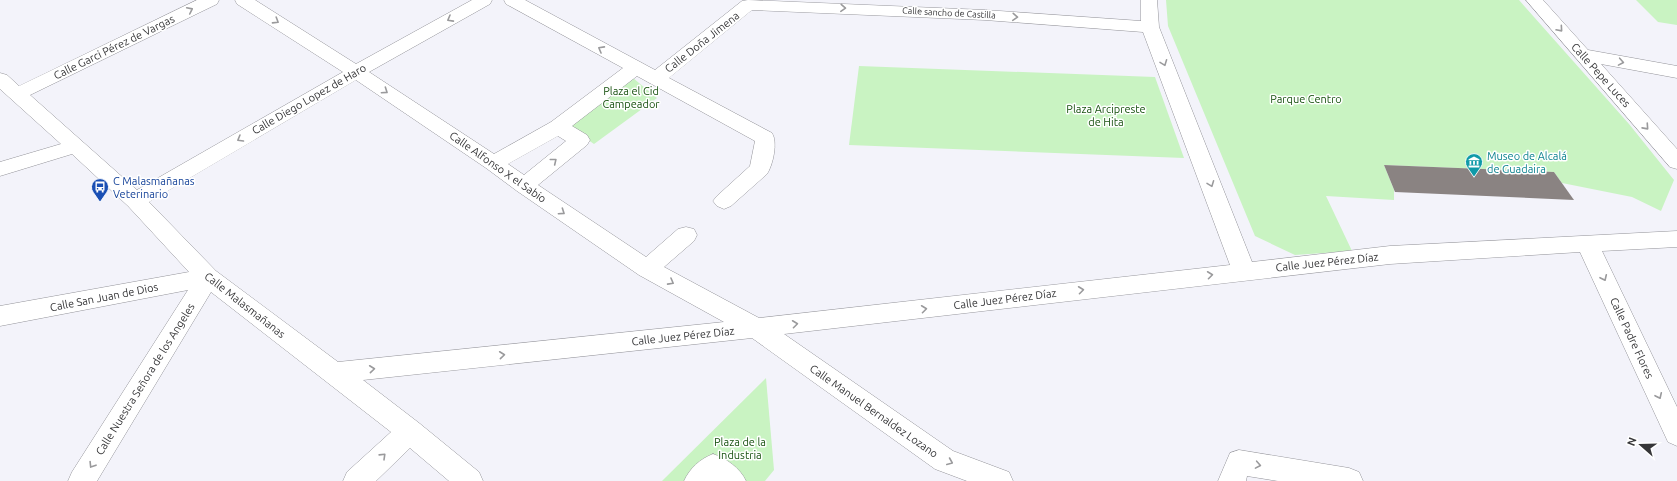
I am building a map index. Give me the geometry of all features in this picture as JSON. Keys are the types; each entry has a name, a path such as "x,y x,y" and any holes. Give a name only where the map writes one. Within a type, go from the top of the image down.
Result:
{"street":[{"name":"Calle Garci Pérez de Vargas","path":"16,94 212,0"},
{"name":"Calle Alfonso X el Sabio","path":"243,0 494,163 524,186 647,269 756,328"},
{"name":"Calle Diego Lopez de Haro","path":"135,201 356,72 484,0"},
{"path":"512,0 765,138 760,169 724,201"},
{"path":"1149,0 1150,27 1244,271"},
{"name":"Calle Pepe Luces","path":"1534,0 1583,56 1674,154"},
{"name":"Calle sancho de Castilla","path":"748,5 986,8 1150,27"},
{"name":"Calle Doña Jimena","path":"655,78 748,5"},
{"path":"1583,56 1677,72"},
{"path":"494,163 558,127 635,68"},
{"name":"Calle Malasmañanas","path":"0,79 76,146 135,201 208,278 410,431 469,481"},
{"path":"524,186 580,140 558,127"},
{"path":"0,170 76,146"},
{"path":"647,269 686,235"},
{"name":"Calle Juez Pérez Díaz","path":"334,373 756,328 1390,255 1677,239"},
{"name":"Calle Padre Flores","path":"1587,243 1677,434"},
{"name":"Calle San Juan de Dios","path":"0,316 208,278"},
{"name":"Calle Nuestra Señora de los Angeles","path":"82,481 208,278"},
{"name":"Calle Manuel Bernaldez Lozano","path":"756,328 944,460 998,481"},
{"path":"357,481 410,431"},
{"path":"1232,481 1239,462 1349,481"},
{"path":"698,481 713,466 732,481"}],"green space":[{"name":"Parque Centro","path":"1166,0 1519,0 1629,124 1674,180 1661,211 1632,197 1562,183 1554,172 1384,165 1394,190 1394,200 1326,196 1352,251 1295,255 1255,236 1168,26"},
{"path":"1636,0 1677,0 1677,25 1658,22"},
{"name":"Plaza Arcipreste de Hita","path":"859,66 1155,77 1184,158 849,145"},
{"name":"Plaza el Cid Campeador","path":"633,78 657,98 594,144 569,127"},
{"name":"Plaza de la Industria","path":"766,378 774,470 765,481 662,481"}],"building":[{"name":"Museo de Alcalá de Guadaira","path":"1384,165 1554,172 1574,200 1395,192"}],"place":[{"name":"Museo de Alcalá de Guadaira","path":"1474,177"},
{"name":"C Malasmañanas Veterinario","path":"100,202"}]}
